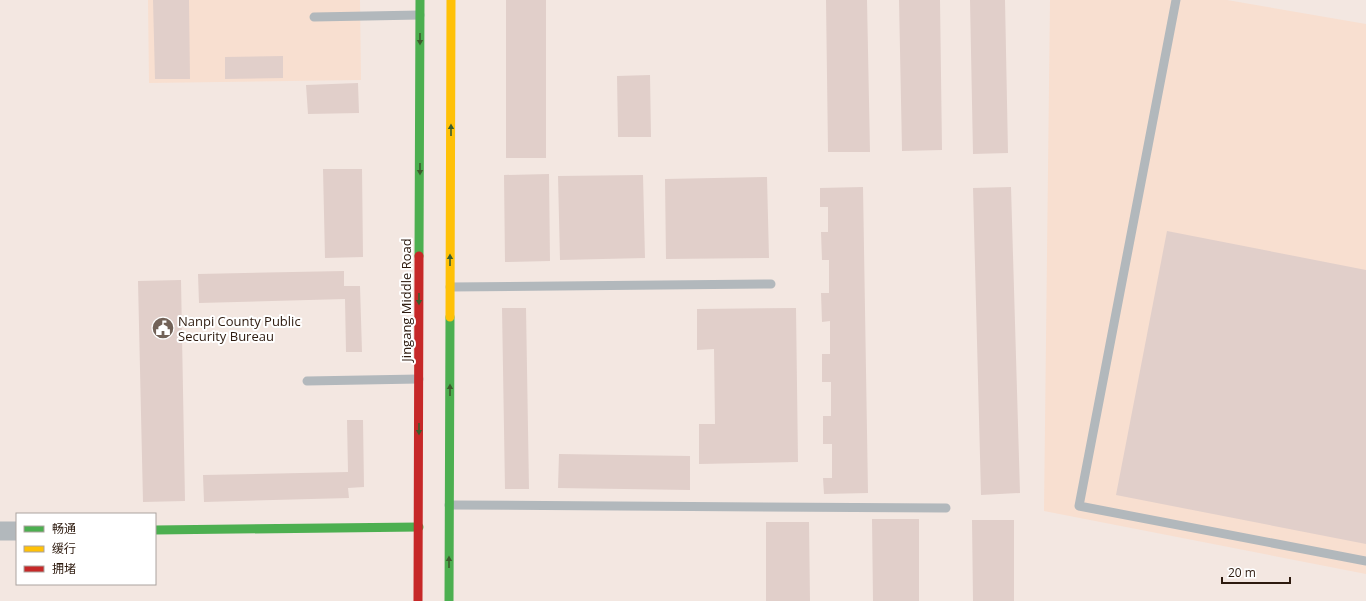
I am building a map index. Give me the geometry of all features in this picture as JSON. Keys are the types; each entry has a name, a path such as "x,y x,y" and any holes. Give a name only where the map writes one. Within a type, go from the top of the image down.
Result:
{"street":[{"name":"Jingang Middle Road","path":"418,601 420,0"},
{"path":"449,601 451,0"},
{"path":"156,530 419,527"},
{"path":"0,531 16,531"}],"lane":[{"path":"1176,0 1079,506 1366,562"},
{"path":"314,17 420,15"},
{"path":"450,287 771,284"},
{"path":"307,381 419,379"},
{"path":"449,505 946,508"}],"shaded area":[{"path":"148,0 360,0 361,80 149,83"},
{"path":"1050,0 1227,0 1366,24 1366,574 1044,511"}],"building":[{"path":"153,0 189,0 190,79 155,79"},
{"path":"506,0 546,0 546,158 506,158"},
{"path":"826,0 867,0 870,152 828,152"},
{"path":"899,0 940,0 942,150 902,151"},
{"path":"970,0 1005,0 1008,153 973,154"},
{"path":"283,56 283,78 225,79 225,57"},
{"path":"650,75 651,137 618,137 617,76"},
{"path":"358,83 359,113 308,114 306,85"},
{"path":"323,169 362,169 363,257 325,258"},
{"path":"549,174 550,261 505,262 504,175"},
{"path":"643,175 645,258 560,260 558,176"},
{"path":"767,177 769,258 666,259 665,179"},
{"path":"863,187 868,493 824,494 823,478 832,478 832,444 823,444 823,416 831,416 831,382 822,382 822,354 830,354 830,321 822,322 821,293 829,293 829,260 822,260 821,232 828,232 828,207 820,207 820,188"},
{"path":"1011,187 1020,493 981,495 973,188"},
{"path":"1167,231 1366,270 1366,544 1116,495"},
{"path":"344,271 344,286 360,286 362,352 346,352 345,299 199,303 198,274"},
{"path":"181,280 185,501 143,502 138,281"},
{"path":"502,308 526,308 529,489 505,489"},
{"path":"796,308 798,462 699,464 699,424 715,424 714,349 697,350 697,309"},
{"path":"347,420 363,420 364,487 348,488 349,498 204,502 203,475 348,472"},
{"path":"559,454 690,456 690,490 558,488"},
{"path":"872,519 919,519 919,601 873,601"},
{"path":"972,520 1014,520 1014,601 973,601"},
{"path":"766,522 809,522 810,601 766,601"}],"traffic: fast":[{"path":"419,256 420,0"},
{"path":"449,601 450,317"},
{"path":"156,530 419,527"}],"traffic: slow":[{"path":"450,317 451,0"}],"traffic: jam":[{"path":"418,601 419,256"}],"place":[{"name":"Nanpi County Public Security Bureau","path":"163,328"}]}
